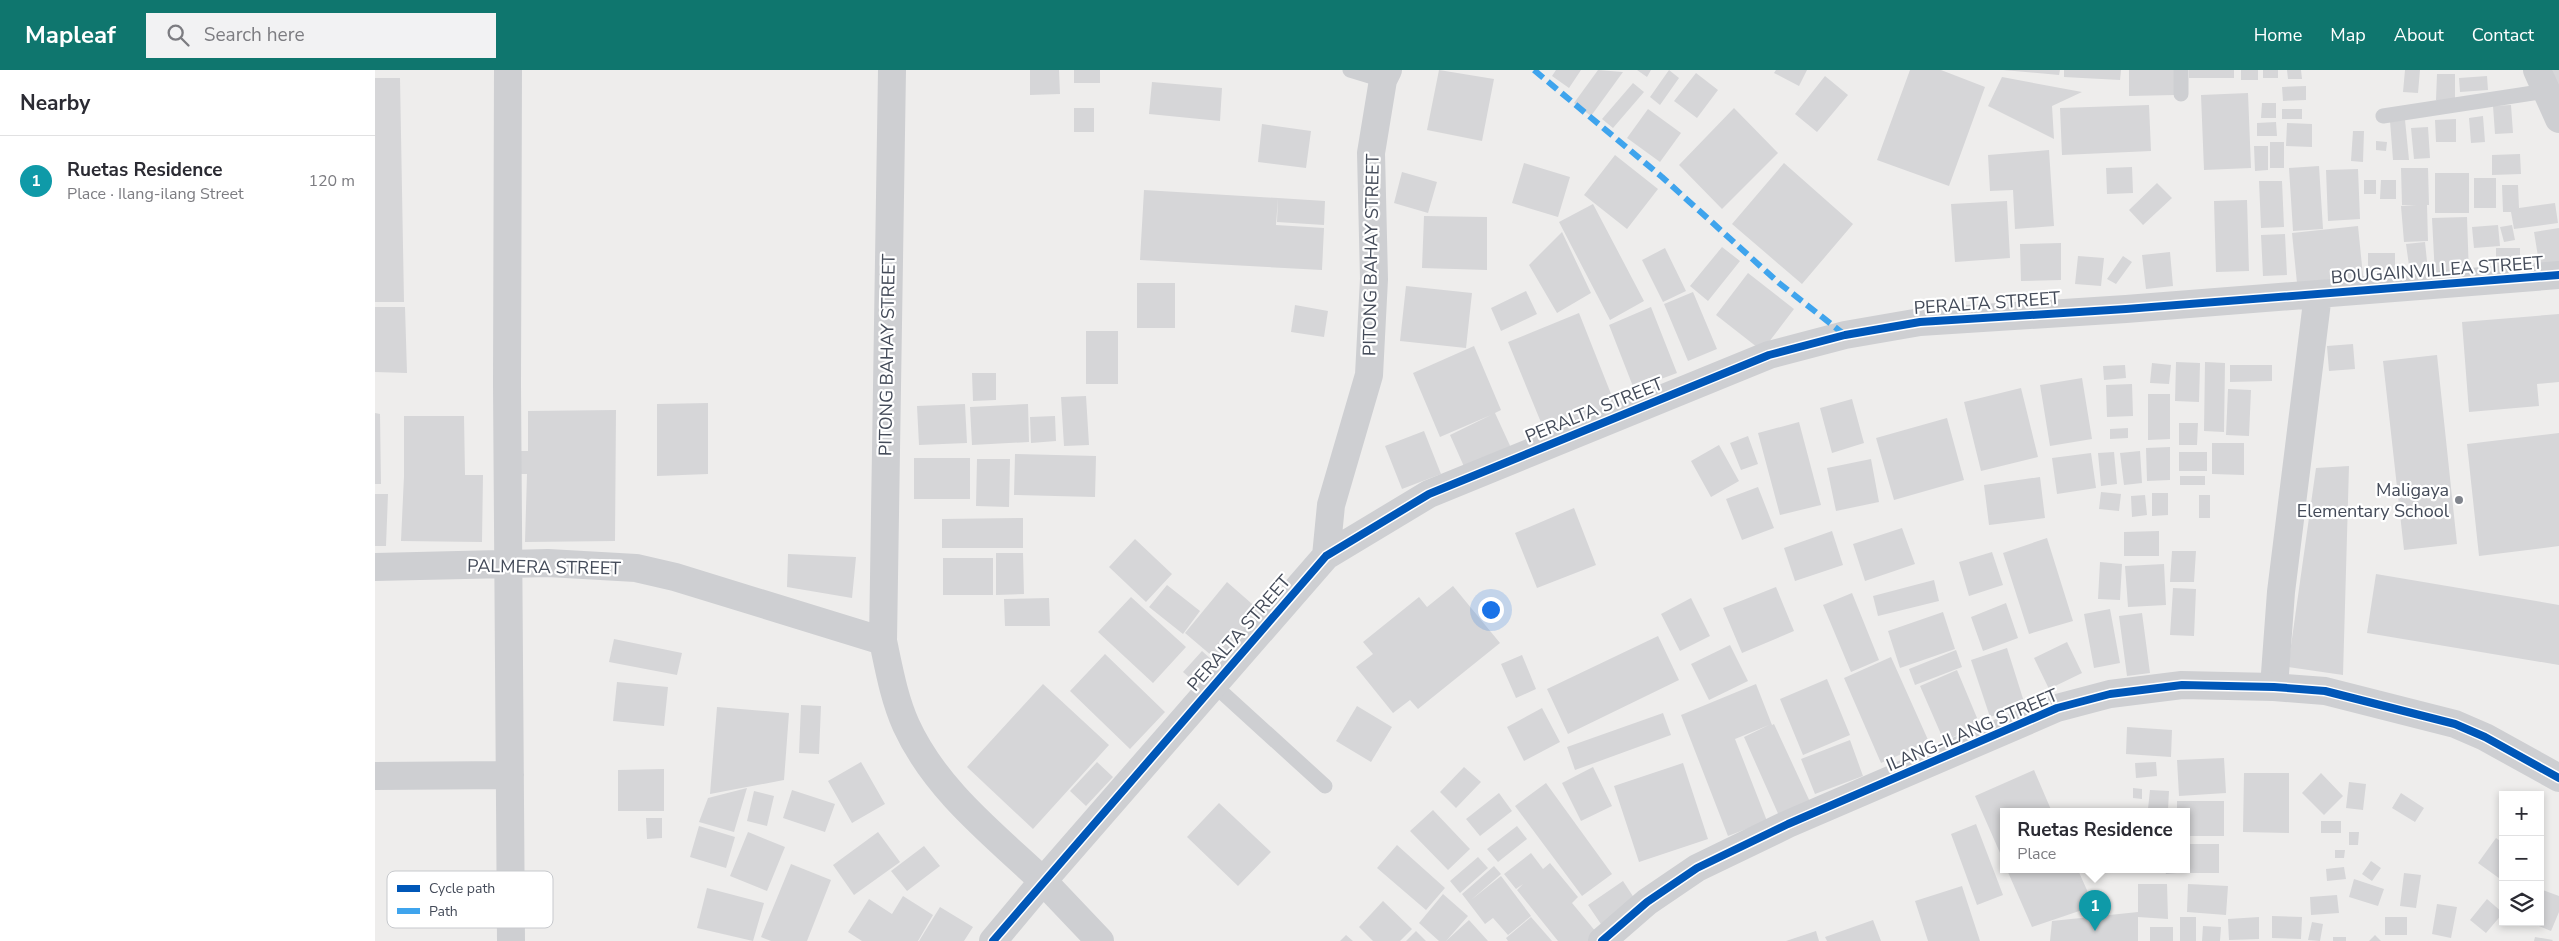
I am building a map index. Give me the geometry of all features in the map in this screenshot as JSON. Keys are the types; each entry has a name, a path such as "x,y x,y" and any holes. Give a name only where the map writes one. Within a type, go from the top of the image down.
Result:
{"street":[{"path":"508,70 508,565 511,871"},
{"name":"PITONG BAHAY STREET","path":"892,70 883,641 893,687 907,725 926,758 951,793 1043,881 1100,941"},
{"name":"PITONG BAHAY STREET","path":"1326,556 1331,505 1369,375 1374,279 1371,153 1386,75"},
{"path":"2542,80 2559,120"},
{"name":"BOUGAINVILLEA STREET","path":"2318,294 2559,275"},
{"path":"2273,686 2281,592 2318,294"},
{"name":"PERALTA STREET","path":"993,941 1326,556 1429,494 1769,355 1845,335 1920,322 2318,294"},
{"name":"PALMERA STREET","path":"375,567 548,563 636,568 684,579 883,641"},
{"name":"ILANG-ILANG STREET","path":"1602,941 1647,902 1697,868 1788,824 2057,708 2110,694 2182,685 2273,686 2325,692 2455,724 2485,737 2559,778"},
{"path":"375,776 510,775"},
{"path":"511,928 511,941"}],"lane":[{"path":"1350,70 1386,75"},
{"path":"2181,70 2181,94"},
{"path":"2383,116 2542,80"},
{"path":"1214,685 1325,786"}],"building":[{"path":"1030,70 1059,70 1060,94 1030,95"},
{"path":"1074,70 1100,70 1100,83 1074,83"},
{"path":"1439,70 1494,79 1482,141 1427,130"},
{"path":"1556,70 1581,70 1569,88 1552,76"},
{"path":"1598,70 1623,72 1591,116 1574,103"},
{"path":"1637,70 1651,70 1647,77"},
{"path":"1669,70 1679,78 1660,105 1650,97"},
{"path":"1776,70 1807,70 1799,86 1774,73"},
{"path":"1910,70 1941,70 1985,87 1949,186 1877,160"},
{"path":"2003,70 2060,70 2059,75"},
{"path":"2064,70 2121,70 2120,80 2064,77"},
{"path":"2129,70 2174,70 2175,95 2129,96"},
{"path":"2189,70 2234,70 2234,78 2189,78"},
{"path":"2241,70 2258,70 2258,80 2241,80"},
{"path":"2263,70 2278,70 2278,78 2263,78"},
{"path":"2287,70 2301,70 2302,79 2288,79"},
{"path":"2405,70 2420,70 2418,93 2403,92"},
{"path":"2552,70 2559,70 2559,88"},
{"path":"1696,73 1718,90 1697,118 1674,101"},
{"path":"2437,74 2455,74 2455,100 2436,100"},
{"path":"1825,76 1848,95 1817,132 1795,114"},
{"path":"2487,76 2488,90 2460,92 2459,78"},
{"path":"2002,77 2082,92 2052,106 2054,139 1988,106"},
{"path":"375,78 400,78 404,302 375,302"},
{"path":"1152,82 1222,88 1220,121 1149,114"},
{"path":"1633,83 1644,92 1613,128 1602,119"},
{"path":"2306,86 2306,100 2283,101 2282,87"},
{"path":"2248,93 2251,168 2204,170 2201,95"},
{"path":"2262,103 2276,103 2276,118 2261,118"},
{"path":"2149,105 2151,151 2062,155 2060,108"},
{"path":"2511,105 2513,133 2495,134 2493,106"},
{"path":"1074,108 1094,108 1094,132 1074,132"},
{"path":"1734,108 1778,153 1722,209 1679,165"},
{"path":"1648,109 1681,133 1660,162 1627,138"},
{"path":"2282,109 2302,109 2302,119 2282,119"},
{"path":"2483,116 2485,142 2471,143 2469,118"},
{"path":"2456,119 2456,142 2436,142 2435,120"},
{"path":"2405,120 2409,160 2393,160 2390,121"},
{"path":"2276,122 2277,136 2257,136 2257,123"},
{"path":"2287,123 2312,124 2312,147 2286,146"},
{"path":"1262,124 1311,131 1306,168 1258,162"},
{"path":"2428,127 2430,158 2414,159 2411,128"},
{"path":"2353,131 2364,131 2363,162 2351,161"},
{"path":"2376,141 2387,142 2386,151 2376,150"},
{"path":"2270,142 2284,142 2284,168 2270,168"},
{"path":"2254,146 2268,146 2268,170 2255,171"},
{"path":"2049,150 2054,226 2015,229 2013,190 1990,191 1988,155"},
{"path":"2520,154 2521,174 2492,175 2492,155"},
{"path":"1615,155 1658,189 1627,229 1584,195"},
{"path":"1524,163 1570,177 1558,217 1512,203"},
{"path":"1784,163 1853,224 1802,284 1732,224"},
{"path":"2319,166 2323,229 2293,231 2289,168"},
{"path":"2132,167 2133,193 2107,194 2106,168"},
{"path":"2401,168 2428,168 2428,241 2404,242 2401,206 2416,205 2402,205"},
{"path":"2358,169 2360,219 2328,221 2326,170"},
{"path":"1402,172 1437,182 1428,213 1394,203"},
{"path":"2435,173 2469,173 2469,213 2435,213"},
{"path":"2474,178 2496,178 2496,208 2474,208"},
{"path":"2364,180 2376,180 2376,194 2364,194"},
{"path":"2381,180 2396,180 2396,199 2380,199"},
{"path":"2259,181 2282,181 2284,227 2261,228"},
{"path":"2157,183 2172,198 2143,225 2129,210"},
{"path":"2502,185 2518,185 2519,208 2555,203 2558,223 2514,229 2511,212 2503,212"},
{"path":"1144,190 1278,198 1276,225 1324,228 1322,270 1140,260"},
{"path":"1278,198 1325,201 1324,225 1277,222"},
{"path":"2247,200 2249,271 2216,272 2214,201"},
{"path":"2007,201 2010,258 1955,262 1951,204"},
{"path":"1593,204 1644,301 1610,320 1559,222"},
{"path":"1424,216 1487,217 1487,270 1422,268"},
{"path":"2467,217 2469,275 2435,276 2432,218"},
{"path":"2498,225 2500,246 2474,248 2472,227"},
{"path":"2512,225 2515,240 2504,242 2500,227"},
{"path":"2358,226 2363,276 2297,283 2292,233"},
{"path":"2559,228 2559,272 2541,275 2534,232"},
{"path":"1562,232 1591,293 1557,313 1529,265"},
{"path":"2285,234 2287,275 2263,276 2261,235"},
{"path":"2425,242 2428,271 2410,273 2406,244"},
{"path":"2061,243 2061,280 2021,281 2020,244"},
{"path":"1722,247 1740,261 1708,301 1690,286"},
{"path":"1665,248 1686,291 1663,302 1642,260"},
{"path":"2496,248 2520,248 2520,273 2496,274"},
{"path":"2170,252 2173,286 2146,289 2142,255"},
{"path":"2368,253 2395,253 2395,275 2368,276"},
{"path":"2078,256 2104,258 2101,286 2075,284"},
{"path":"2123,256 2132,262 2116,284 2107,279"},
{"path":"1748,273 1794,309 1762,351 1716,315"},
{"path":"1137,283 1175,283 1175,328 1137,328"},
{"path":"1406,286 1472,293 1466,348 1400,341"},
{"path":"1526,291 1537,314 1501,331 1491,308"},
{"path":"1693,292 1717,349 1688,361 1664,304"},
{"path":"1295,305 1328,311 1324,337 1291,332"},
{"path":"375,307 405,307 407,373 375,372"},
{"path":"1651,307 1677,373 1634,389 1609,325"},
{"path":"1579,313 1617,409 1547,437 1508,342"},
{"path":"2559,314 2559,382 2537,384 2539,406 2469,412 2462,322"},
{"path":"1086,331 1118,331 1118,384 1086,384"},
{"path":"2353,344 2355,369 2329,371 2327,346"},
{"path":"1474,346 1501,410 1495,413 1512,450 1466,471 1450,435 1491,415 1440,437 1413,373"},
{"path":"2437,355 2457,544 2404,550 2383,361"},
{"path":"2176,362 2200,363 2199,402 2175,401"},
{"path":"2205,362 2225,363 2224,432 2204,431"},
{"path":"2152,363 2171,365 2169,384 2150,383"},
{"path":"2125,365 2126,378 2104,380 2103,366"},
{"path":"2230,365 2272,365 2272,381 2230,382"},
{"path":"972,373 996,373 996,400 973,401"},
{"path":"2082,378 2092,439 2050,446 2040,385"},
{"path":"2132,384 2133,416 2107,417 2106,385"},
{"path":"2021,388 2038,457 1981,471 1964,402"},
{"path":"2228,389 2251,390 2249,436 2226,435"},
{"path":"2148,394 2170,394 2170,439 2148,440"},
{"path":"1086,396 1089,445 1064,446 1061,397"},
{"path":"1852,399 1864,443 1832,453 1820,408"},
{"path":"708,403 708,474 657,476 657,404"},
{"path":"965,404 967,443 919,445 917,406"},
{"path":"1028,404 1029,442 972,445 970,407"},
{"path":"616,410 615,541 525,542 527,474 521,474 521,451 528,451 528,411"},
{"path":"375,413 380,414 381,484 375,484"},
{"path":"404,416 464,416 465,475 483,475 482,542 401,541"},
{"path":"1055,416 1056,441 1031,443 1030,417"},
{"path":"1947,418 1964,480 1894,500 1876,438"},
{"path":"1799,422 1821,505 1780,515 1758,433"},
{"path":"2179,423 2198,423 2197,445 2179,445"},
{"path":"2128,428 2128,438 2110,439 2110,429"},
{"path":"1424,431 1441,474 1402,489 1385,446"},
{"path":"2559,433 2559,546 2479,556 2467,444"},
{"path":"1748,436 1758,464 1741,470 1730,443"},
{"path":"2212,443 2244,443 2244,475 2212,474"},
{"path":"1719,445 1739,481 1711,497 1691,461"},
{"path":"2170,447 2170,480 2147,481 2146,448"},
{"path":"2140,451 2142,483 2124,485 2120,453"},
{"path":"2114,452 2117,484 2101,486 2098,453"},
{"path":"2179,452 2207,452 2207,471 2179,471"},
{"path":"2091,453 2096,488 2057,494 2052,458"},
{"path":"1015,454 1096,456 1095,497 1014,495"},
{"path":"914,458 970,458 970,499 914,499"},
{"path":"977,459 1010,459 1009,507 976,506"},
{"path":"1871,459 1879,502 1836,511 1827,468"},
{"path":"2349,466 2343,675 2288,667 2316,468"},
{"path":"2180,476 2205,476 2205,485 2180,485"},
{"path":"2040,477 2045,518 1989,525 1984,485"},
{"path":"1758,487 1774,528 1742,540 1726,499"},
{"path":"2101,492 2121,494 2119,511 2099,509"},
{"path":"2152,493 2168,493 2168,515 2152,516"},
{"path":"375,494 388,494 386,546 375,546"},
{"path":"2145,495 2147,515 2132,517 2131,496"},
{"path":"2199,495 2210,495 2210,518 2199,518"},
{"path":"1574,508 1596,565 1537,588 1515,533"},
{"path":"1023,518 1023,548 942,548 942,519"},
{"path":"1902,528 1915,564 1865,581 1853,544"},
{"path":"1832,531 1843,565 1795,581 1784,548"},
{"path":"2159,531 2159,556 2124,556 2124,532"},
{"path":"2047,538 2073,621 2029,634 2003,553"},
{"path":"1135,539 1172,574 1146,602 1109,567"},
{"path":"2172,551 2196,551 2194,582 2170,582"},
{"path":"1992,552 2003,585 1969,596 1959,562"},
{"path":"996,553 1023,553 1024,594 996,595"},
{"path":"788,554 856,557 852,598 787,587"},
{"path":"943,558 993,558 993,595 943,595"},
{"path":"2100,562 2122,564 2120,600 2098,599"},
{"path":"2164,564 2166,605 2128,607 2125,566"},
{"path":"2376,574 2559,605 2559,665 2367,633"},
{"path":"1934,580 1939,601 1878,616 1873,596"},
{"path":"1227,582 1267,617 1225,667 1185,633"},
{"path":"1167,585 1200,611 1183,634 1149,607"},
{"path":"1453,586 1500,643 1418,709 1410,700 1393,713 1356,667 1373,654 1363,642 1419,597 1427,607"},
{"path":"1776,587 1794,631 1742,653 1723,608"},
{"path":"2173,588 2196,589 2194,636 2170,635"},
{"path":"1852,593 1879,660 1851,672 1823,605"},
{"path":"1131,597 1186,647 1153,683 1098,632"},
{"path":"1049,598 1050,626 1005,626 1004,599"},
{"path":"1691,598 1710,636 1680,651 1661,614"},
{"path":"2006,603 2018,638 1983,651 1971,617"},
{"path":"2110,609 2120,663 2094,668 2084,614"},
{"path":"1943,612 1955,649 1900,668 1888,631"},
{"path":"2142,613 2150,673 2127,676 2119,616"},
{"path":"1658,636 1679,680 1568,734 1547,689"},
{"path":"614,639 682,653 677,675 609,662"},
{"path":"2067,642 2082,673 2049,689 2034,658"},
{"path":"1730,645 1748,681 1709,700 1691,664"},
{"path":"2007,648 2025,705 1990,717 1971,660"},
{"path":"1956,650 1962,667 1915,685 1909,669"},
{"path":"1202,651 1222,669 1204,690 1183,672"},
{"path":"1105,654 1165,712 1130,749 1070,691"},
{"path":"1522,655 1536,689 1516,698 1501,664"},
{"path":"1891,657 1929,742 1881,763 1844,678"},
{"path":"1957,670 1980,725 1944,741 1920,686"},
{"path":"1827,679 1850,735 1803,755 1780,699"},
{"path":"617,682 668,687 664,726 613,721"},
{"path":"1043,684 1109,745 1033,829 967,767"},
{"path":"1756,684 1772,725 1774,724 1811,804 1780,818 1744,737 1769,725 1735,739 1767,821 1728,836 1681,715"},
{"path":"801,705 821,706 819,754 799,753"},
{"path":"1357,706 1392,727 1371,762 1336,741"},
{"path":"717,707 789,713 784,780 710,794"},
{"path":"1542,708 1560,742 1524,761 1507,727"},
{"path":"1663,713 1671,735 1575,770 1567,747"},
{"path":"2127,727 2172,730 2171,757 2126,754"},
{"path":"1850,740 1863,776 1815,794 1801,759"},
{"path":"2224,758 2226,793 2179,796 2177,760"},
{"path":"861,762 885,804 852,823 828,781"},
{"path":"1097,762 1113,777 1086,806 1070,791"},
{"path":"2156,762 2157,776 2136,778 2135,763"},
{"path":"1683,763 1708,839 1639,862 1614,786"},
{"path":"1464,767 1481,782 1456,808 1440,792"},
{"path":"1593,767 1612,806 1581,821 1562,783"},
{"path":"664,769 664,811 618,811 618,770"},
{"path":"2034,770 2050,808 2000,808 2000,853 1975,796"},
{"path":"2244,773 2289,773 2289,833 2243,832"},
{"path":"2321,773 2343,796 2324,815 2302,793"},
{"path":"2349,782 2366,784 2363,810 2346,808"},
{"path":"1546,783 1612,874 1582,896 1515,806"},
{"path":"747,788 734,832 699,822 708,798"},
{"path":"2133,788 2142,789 2142,799 2133,798"},
{"path":"792,790 835,804 825,832 783,818"},
{"path":"2150,790 2169,791 2168,808 2148,808"},
{"path":"754,791 774,796 767,826 747,821"},
{"path":"1499,793 1512,811 1480,836 1466,819"},
{"path":"2401,793 2424,808 2415,822 2392,808"},
{"path":"2177,801 2224,801 2224,836 2190,836 2190,808 2177,808"},
{"path":"1219,803 1271,852 1238,886 1187,837"},
{"path":"1433,810 1470,849 1448,870 1410,831"},
{"path":"646,818 662,818 662,838 647,839"},
{"path":"2321,821 2341,821 2341,833 2321,833"},
{"path":"1976,824 2003,895 1977,905 1951,834"},
{"path":"699,826 735,837 726,868 690,857"},
{"path":"1517,826 1527,839 1498,862 1487,849"},
{"path":"748,832 785,847 767,891 730,876"},
{"path":"878,832 900,862 854,895 833,865"},
{"path":"2349,832 2359,832 2358,845 2349,845"},
{"path":"2496,838 2499,840 2499,878 2478,863"},
{"path":"2190,844 2219,844 2219,873 2190,873"},
{"path":"1397,845 1445,888 1426,910 1377,868"},
{"path":"924,846 940,866 907,891 891,871"},
{"path":"2335,850 2345,850 2344,858 2335,858"},
{"path":"1531,853 1543,869 1550,863 1578,897 1572,903 1601,938 1598,941 1558,941 1517,890 1523,884 1516,889 1504,874"},
{"path":"1478,857 1488,868 1460,893 1450,881"},
{"path":"2371,861 2381,868 2372,881 2362,874"},
{"path":"791,864 831,880 807,941 771,941 761,937"},
{"path":"1494,866 1501,874 1471,900 1501,876 1531,916 1508,935 1493,918 1485,924 1462,894"},
{"path":"2344,867 2346,879 2327,881 2326,869"},
{"path":"2008,873 2079,873 2094,906 2032,927"},
{"path":"2404,873 2421,875 2416,908 2400,906"},
{"path":"2354,879 2384,889 2378,906 2349,897"},
{"path":"1623,881 1640,907 1605,930 1588,905"},
{"path":"2138,884 2167,884 2168,919 2138,917 2138,941 2050,941 2052,921 2138,912"},
{"path":"2188,884 2228,886 2226,915 2187,912"},
{"path":"1962,886 1980,941 1928,941 1915,901"},
{"path":"707,888 764,903 753,941 697,928"},
{"path":"2544,890 2559,896 2559,912 2551,931 2539,926 2544,926"},
{"path":"1443,894 1468,916 1446,941 1439,941 1419,923"},
{"path":"2337,895 2339,913 2311,915 2310,897"},
{"path":"903,896 933,915 918,941 862,941 848,932 869,899 892,914"},
{"path":"2487,899 2499,910 2499,918 2486,933 2470,920"},
{"path":"1383,901 1412,929 1400,941 1373,941 1359,927"},
{"path":"2437,904 2457,907 2451,938 2432,934"},
{"path":"940,907 973,927 964,941 919,941"},
{"path":"2272,916 2302,917 2301,939 2272,938"},
{"path":"1531,917 1552,941 1508,941 1506,938"},
{"path":"2180,917 2196,917 2196,941 2180,941"},
{"path":"2259,917 2259,939 2229,940 2228,919"},
{"path":"2385,917 2407,917 2407,935 2385,935"},
{"path":"1469,920 1488,941 1446,941"},
{"path":"1873,920 1881,941 1827,941 1825,937"},
{"path":"2312,922 2323,924 2320,941 2308,940"},
{"path":"2203,926 2221,927 2220,941 2202,941"},
{"path":"2150,927 2173,927 2173,941 2150,941"},
{"path":"1416,931 1426,941 1406,941"},
{"path":"1816,931 1819,941 1786,941"},
{"path":"1346,935 1353,941 1340,941"},
{"path":"2375,935 2381,941 2369,941"},
{"path":"2333,937 2346,937 2346,941 2333,941"},
{"path":"2535,937 2553,940 2534,941"}],"marked path":[{"path":"1534,70 1662,177 1779,283 1845,335"}],"cycle path":[{"path":"993,941 1326,556 1429,494 1769,355 1845,335 1920,322 2126,309 2559,275"},
{"path":"1602,941 1647,902 1697,868 1788,824 2057,708 2110,694 2182,685 2274,687 2325,691 2455,724 2485,737 2559,778"}],"place":[{"name":"Maligaya Elementary School","path":"2459,500"},
{"name":"Ruetas Residence","path":"2095,931"}]}
